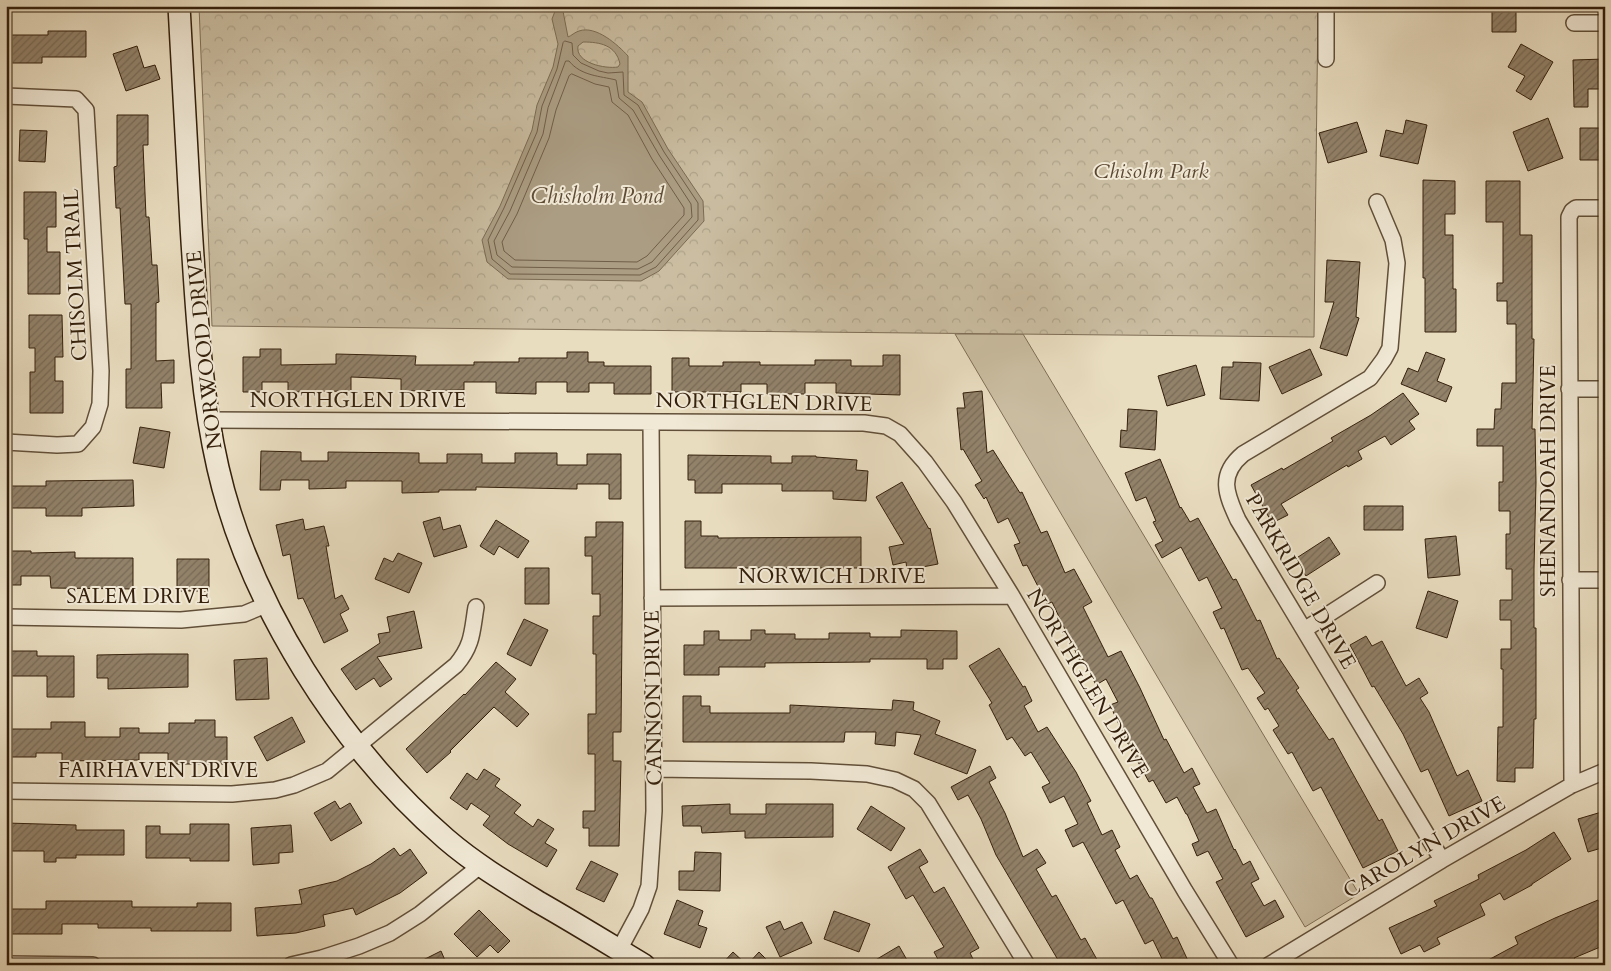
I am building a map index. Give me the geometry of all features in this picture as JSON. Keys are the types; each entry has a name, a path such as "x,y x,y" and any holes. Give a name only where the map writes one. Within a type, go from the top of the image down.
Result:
{"main road":[{"name":"NORWOOD DRIVE","path":"179,6 197,324 208,420 218,471 232,518 268,604 316,690 381,776 406,802 446,839 480,866 615,958 644,965"}],"street":[{"path":"1326,6 1326,59"},
{"path":"1574,23 1605,23"},
{"name":"CHISOLM TRAIL","path":"6,96 76,99 86,110 101,371 100,404 93,427 78,444 57,445 6,442"},
{"name":"PARKRIDGE DRIVE","path":"1377,202 1393,240 1397,263 1390,348 1370,378 1238,458 1229,470 1225,488 1238,520 1442,860"},
{"name":"SHENANDOAH DRIVE","path":"1572,785 1569,217 1576,208 1605,208"},
{"path":"1569,389 1605,388"},
{"name":"NORTHGLEN DRIVE","path":"208,420 864,423 886,426 900,434 925,462 954,502 1012,596 1231,965"},
{"name":"CANNON DRIVE","path":"615,958 641,910 649,886 654,811 650,422"},
{"path":"1570,580 1605,580"},
{"path":"1304,630 1377,583"},
{"name":"NORWICH DRIVE","path":"652,598 1012,596"},
{"name":"SALEM DRIVE","path":"6,617 181,620 244,614 268,604"},
{"name":"FAIRHAVEN DRIVE","path":"6,791 232,794 276,790 294,785 327,770 456,665 470,645 476,607"},
{"path":"654,769 811,770 867,774 895,780 914,788 928,803 1027,965"},
{"name":"CAROLYN DRIVE","path":"1268,965 1442,860 1572,785 1605,771"},
{"path":"291,965 322,958 359,946 390,933 420,914 480,866"},
{"path":"6,964 93,965"}],"green space":[{"name":"Chisolm Park","path":"199,6 1318,6 1314,337 212,326"},
{"path":"955,334 1023,334 1359,894 1305,927"}],"water":[{"name":"Chisholm Pond","path":"557,6 562,6 568,37 579,31 586,30 599,33 613,42 628,56 628,92 642,102 668,149 703,201 704,221 659,271 641,281 508,279 487,262 482,240 500,206 532,130 537,105 553,67 558,44 552,19","holes":["583,42 601,44 611,49 618,58 620,64 618,67 599,66 581,57 578,52 578,46"]}],"building":[{"path":"1492,6 1516,6 1516,32 1492,32"},
{"path":"48,31 86,31 86,57 42,57 42,63 6,63 6,35 48,35"},
{"path":"1521,44 1553,62 1531,100 1516,91 1525,76 1508,67"},
{"path":"137,46 144,68 155,65 160,79 126,91 113,54"},
{"path":"1605,59 1605,89 1588,89 1588,107 1574,107 1573,60"},
{"path":"117,115 148,115 148,145 143,145 146,217 149,217 152,265 157,265 159,302 156,303 156,361 174,360 174,383 161,383 162,408 126,408 126,369 131,369 131,304 125,304 120,208 116,208 114,167 117,166"},
{"path":"1548,118 1563,158 1528,171 1513,132"},
{"path":"1406,120 1427,125 1418,164 1380,156 1386,130 1403,134"},
{"path":"1357,122 1367,152 1328,163 1319,133"},
{"path":"1580,128 1605,128 1605,160 1580,160"},
{"path":"20,130 47,131 45,162 19,161"},
{"path":"1423,180 1455,181 1455,214 1445,214 1445,235 1453,235 1453,289 1456,289 1456,332 1425,332"},
{"path":"1486,181 1520,181 1520,235 1532,235 1532,339 1534,339 1532,429 1535,429 1536,482 1534,628 1536,628 1536,719 1534,719 1533,768 1515,768 1515,782 1497,781 1498,727 1503,727 1501,649 1511,649 1511,620 1500,620 1500,600 1512,600 1512,569 1506,569 1506,534 1510,534 1510,511 1499,511 1499,482 1503,482 1503,446 1477,446 1477,429 1494,429 1495,409 1501,409 1502,383 1516,383 1516,324 1507,324 1507,301 1497,301 1497,283 1503,283 1503,222 1486,222"},
{"path":"24,192 56,192 56,227 47,227 47,252 60,252 60,294 28,294 28,239 24,239"},
{"path":"1327,260 1360,262 1356,317 1359,318 1347,356 1320,348 1334,302 1325,302"},
{"path":"29,315 62,315 63,357 55,357 55,381 63,381 63,413 30,413 30,372 35,372 35,348 29,348"},
{"path":"260,349 281,349 281,365 336,364 336,354 416,356 415,365 474,365 474,362 519,362 519,358 567,358 567,352 588,352 588,362 604,362 604,366 651,366 651,394 614,394 614,383 589,383 589,392 567,392 567,382 536,382 536,394 496,393 496,382 464,382 464,390 401,391 401,379 351,377 351,391 288,392 288,382 262,382 262,392 243,392 243,357 260,357"},
{"path":"1310,349 1322,375 1282,394 1269,367"},
{"path":"1426,352 1445,359 1437,381 1452,387 1446,402 1401,384 1408,368 1418,372"},
{"path":"883,355 900,355 900,395 836,393 836,383 805,383 805,394 767,394 767,384 741,384 741,392 672,392 672,358 689,358 689,366 723,366 723,362 760,362 760,365 815,365 815,360 851,360 851,366 883,366"},
{"path":"1233,362 1261,363 1259,401 1220,399 1222,367 1233,367"},
{"path":"1196,365 1205,395 1167,406 1158,376"},
{"path":"982,391 987,453 993,450 1020,493 1022,492 1041,533 1047,531 1065,573 1074,569 1092,602 1083,607 1108,657 1121,651 1164,740 1166,739 1184,773 1192,768 1200,784 1193,787 1207,813 1216,809 1234,850 1243,865 1250,861 1259,879 1251,883 1264,906 1275,900 1284,917 1246,937 1216,882 1223,879 1208,851 1197,856 1192,844 1199,841 1177,797 1166,803 1153,780 1149,782 1126,740 1110,705 1118,702 1106,679 1096,685 1083,659 1080,661 1052,602 1047,604 1027,565 1023,566 1014,545 1020,543 1008,518 998,523 986,497 984,499 975,485 982,481 963,449 961,450 957,408 965,408 963,393"},
{"path":"1403,393 1419,414 1409,421 1415,429 1391,445 1385,436 1358,451 1362,459 1348,467 1347,465 1281,504 1288,515 1272,523 1251,485 1282,468 1283,470 1333,441 1331,438 1371,415"},
{"path":"1128,409 1157,411 1155,450 1120,447 1121,430 1127,431"},
{"path":"140,427 170,432 164,468 133,463"},
{"path":"261,451 301,452 301,461 328,461 328,452 419,453 419,463 447,463 447,454 482,454 482,463 515,463 515,453 557,453 557,465 587,465 587,454 621,454 621,499 609,499 609,484 577,484 577,489 476,487 476,490 402,493 402,481 346,481 346,488 309,489 309,480 281,480 280,490 260,490"},
{"path":"688,455 771,456 771,463 792,463 792,456 857,460 856,470 868,471 866,501 833,499 833,491 782,491 782,484 722,484 722,493 695,493 695,480 688,480"},
{"path":"1160,459 1180,508 1190,522 1198,518 1233,580 1236,579 1257,621 1260,620 1277,659 1279,658 1299,688 1296,690 1329,740 1333,738 1379,821 1382,819 1398,851 1363,868 1321,787 1313,791 1292,752 1288,754 1273,730 1279,726 1268,708 1265,710 1257,698 1265,693 1248,668 1242,670 1224,628 1221,629 1213,612 1222,608 1207,577 1199,581 1181,547 1162,558 1155,545 1163,541 1153,522 1156,521 1146,497 1136,501 1125,473"},
{"path":"133,480 134,506 82,508 82,516 46,516 46,508 6,508 6,486 46,486 46,481"},
{"path":"902,482 930,528 938,564 907,570 906,562 893,565 889,547 904,544 876,497"},
{"path":"1364,506 1403,506 1403,530 1364,530"},
{"path":"440,517 443,530 460,525 467,547 434,557 423,522"},
{"path":"303,519 305,530 324,526 329,546 326,546 335,599 342,595 349,609 340,614 348,631 324,643 303,598 298,599 290,554 283,556 276,525"},
{"path":"496,520 529,541 518,558 499,546 494,555 480,546"},
{"path":"685,521 701,521 701,536 718,536 718,538 861,537 861,568 685,568"},
{"path":"596,522 623,522 621,732 613,732 613,761 621,761 619,846 589,846 589,828 583,828 583,811 595,811 595,754 588,754 588,714 596,714 596,654 593,654 593,616 600,616 600,594 592,594 592,556 585,556 585,537 596,537"},
{"path":"1456,536 1460,575 1428,578 1425,539"},
{"path":"1329,537 1340,554 1306,576 1295,559"},
{"path":"6,551 31,551 31,553 75,552 75,558 133,558 133,589 51,588 50,576 21,576 21,585 6,585"},
{"path":"398,553 422,563 409,593 375,579 384,558 393,562"},
{"path":"177,559 209,559 209,591 177,591"},
{"path":"525,568 549,568 549,604 525,604"},
{"path":"1428,591 1458,601 1447,638 1416,628"},
{"path":"414,611 422,648 377,657 392,679 380,687 374,678 356,690 341,669 380,643 378,634 390,632 387,617"},
{"path":"524,619 548,630 531,666 507,654"},
{"path":"751,630 765,630 765,634 795,634 795,639 829,639 829,633 870,633 870,637 901,637 901,630 957,631 957,659 943,659 943,669 927,669 927,659 870,659 870,662 765,663 765,667 719,667 719,675 684,675 684,645 704,645 704,631 719,631 719,640 751,640"},
{"path":"1366,636 1372,646 1382,641 1406,686 1419,678 1428,693 1420,698 1429,712 1457,776 1468,770 1482,801 1449,816 1428,769 1421,772 1403,734 1374,686 1372,687 1350,645"},
{"path":"999,648 1023,687 1025,686 1032,701 1024,706 1038,732 1047,727 1076,772 1091,801 1087,803 1102,835 1112,830 1120,847 1115,850 1130,879 1137,875 1150,898 1152,898 1173,939 1177,937 1190,965 1165,965 1153,940 1145,944 1123,900 1116,904 1083,842 1073,847 1065,830 1078,824 1064,796 1050,803 1042,787 1050,783 1031,752 1025,756 1012,737 1007,740 989,705 992,703 969,666"},
{"path":"6,651 37,651 37,656 74,656 74,697 47,697 47,676 6,676"},
{"path":"188,654 188,687 108,689 108,678 97,678 97,655"},
{"path":"267,658 269,699 236,700 234,660"},
{"path":"496,662 516,679 505,692 529,714 517,727 494,707 451,752 427,773 406,749 465,695"},
{"path":"683,696 701,696 701,706 710,706 710,713 790,713 790,705 892,710 893,700 914,702 913,710 940,721 935,734 976,750 967,774 914,754 921,735 896,732 895,746 875,744 876,732 845,732 844,742 683,742"},
{"path":"292,717 305,742 267,761 254,737"},
{"path":"195,720 215,720 215,737 227,737 227,764 168,764 168,753 139,753 139,760 62,761 62,753 36,753 36,757 6,757 6,729 51,729 51,722 85,722 85,737 120,737 120,728 139,728 139,733 169,733 169,723 195,723"},
{"path":"990,766 996,778 989,782 1005,813 1023,857 1037,849 1046,863 1036,869 1052,897 1056,895 1081,940 1085,938 1100,965 1061,965 996,855 981,819 968,795 958,800 951,787"},
{"path":"484,769 500,779 495,786 521,805 514,813 533,827 538,819 554,829 545,843 557,850 547,867 508,844 483,825 490,816 471,803 467,810 450,798 467,773 477,780"},
{"path":"335,801 340,809 350,803 362,823 331,841 314,813"},
{"path":"730,804 730,814 766,814 766,804 833,804 833,837 745,838 745,831 702,833 701,826 683,826 682,806"},
{"path":"871,806 905,828 891,851 857,829"},
{"path":"1605,811 1605,847 1588,852 1578,819"},
{"path":"6,823 76,825 76,830 124,830 124,855 76,855 76,858 56,858 56,862 44,862 44,851 6,851"},
{"path":"190,824 229,824 229,861 190,861 190,858 146,858 146,826 160,826 160,834 190,834"},
{"path":"291,825 293,852 279,853 279,863 253,865 251,828"},
{"path":"1554,832 1571,859 1532,885 1504,900 1500,893 1480,904 1485,915 1437,938 1440,944 1424,952 1420,945 1401,954 1389,928 1437,906 1434,901 1479,879 1478,875 1526,850"},
{"path":"394,848 400,856 410,849 427,873 400,893 356,915 353,908 323,915 325,926 296,933 257,936 255,908 302,904 299,890 337,881 371,864"},
{"path":"920,849 928,862 919,867 934,893 944,887 979,948 970,953 976,965 941,965 934,952 944,947 913,895 906,899 888,867"},
{"path":"695,852 721,853 720,891 679,890 679,871 694,871"},
{"path":"591,861 618,874 604,902 576,889"},
{"path":"677,900 703,911 698,925 707,928 700,948 664,934"},
{"path":"1598,900 1605,912 1605,945 1574,958 1563,965 1479,965 1518,944 1515,937"},
{"path":"46,901 132,901 132,907 197,907 197,903 231,903 231,931 151,931 151,928 98,928 98,924 62,924 62,934 6,934 6,909 46,909"},
{"path":"479,910 510,941 498,953 490,945 477,957 454,934"},
{"path":"834,911 870,924 859,952 824,939"},
{"path":"780,921 784,930 802,922 812,943 780,957 766,927"},
{"path":"899,946 907,960 899,965 867,965"},
{"path":"441,951 447,965 413,965"},
{"path":"733,952 747,965 721,965"},
{"path":"759,952 772,965 747,965"}]}
